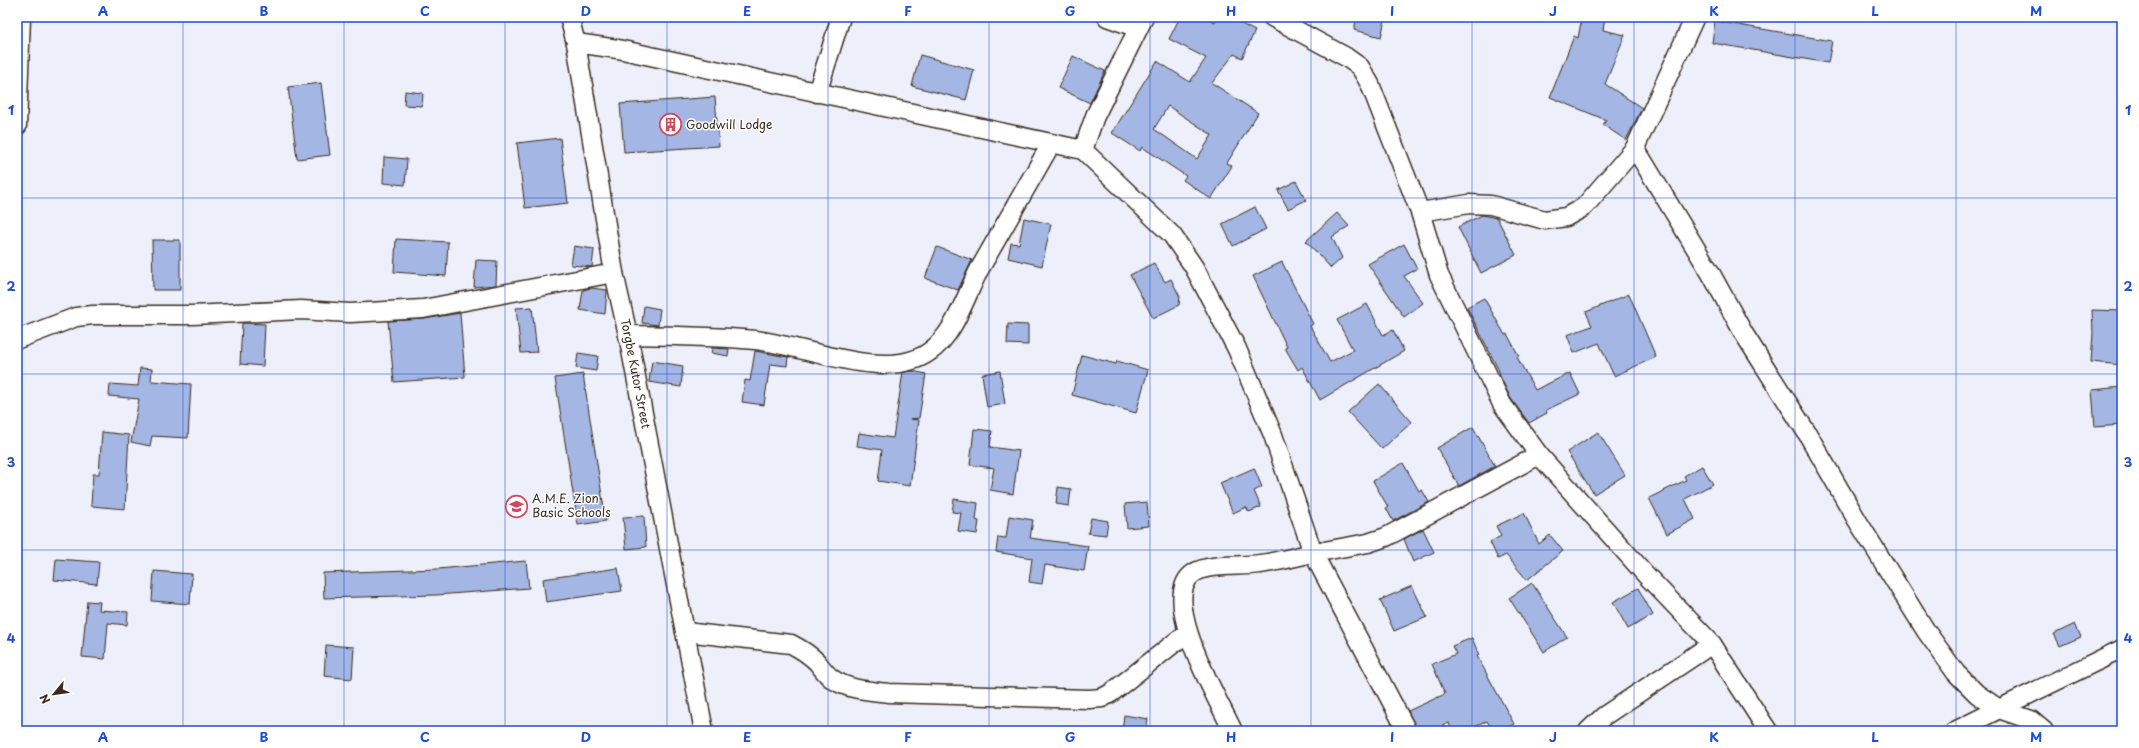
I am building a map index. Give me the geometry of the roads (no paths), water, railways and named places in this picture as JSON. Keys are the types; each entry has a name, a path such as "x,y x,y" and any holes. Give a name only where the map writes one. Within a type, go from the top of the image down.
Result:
{"street":[{"path":"17,126 20,17"},
{"name":"Torgbe Kutor Street","path":"569,17 576,42 614,273 628,335 704,731"},
{"path":"817,93 841,17"},
{"path":"1083,150 1095,116 1141,23 1107,17"},
{"path":"1272,17 1346,57 1360,67 1370,84 1420,212 1439,275 1463,327 1502,404 1539,456 1646,575 1712,644 1768,731"},
{"path":"1420,212 1469,204 1484,205 1545,220 1566,217 1584,208 1635,148 1695,17"},
{"path":"576,42 618,49 1083,150 1172,235 1194,267 1237,349 1273,435 1313,553 1406,731"},
{"path":"628,335 709,336 758,340 855,362 893,364 911,362 929,352 946,336 979,272 1051,144"},
{"path":"1635,148 1710,272 1744,334 1807,433 1857,520 1926,631 1956,673 1977,694 1999,708 2031,720 2044,731"},
{"path":"17,334 76,317 87,316 192,315 301,310 350,313 423,308 614,273"},
{"path":"1233,731 1187,634 1181,600 1184,582 1194,572 1225,565 1259,564 1368,543 1386,537 1539,456"},
{"path":"685,632 791,644 804,650 831,678 845,685 862,690 889,693 1089,699 1102,698 1111,693 1187,634"},
{"path":"1588,731 1604,716 1712,644"},
{"path":"1955,731 1999,708 2122,649"}],"place":[{"name":"Goodwill Lodge","path":"670,125"},
{"name":"A.M.E. Zion Basic Schools","path":"517,506"}]}
